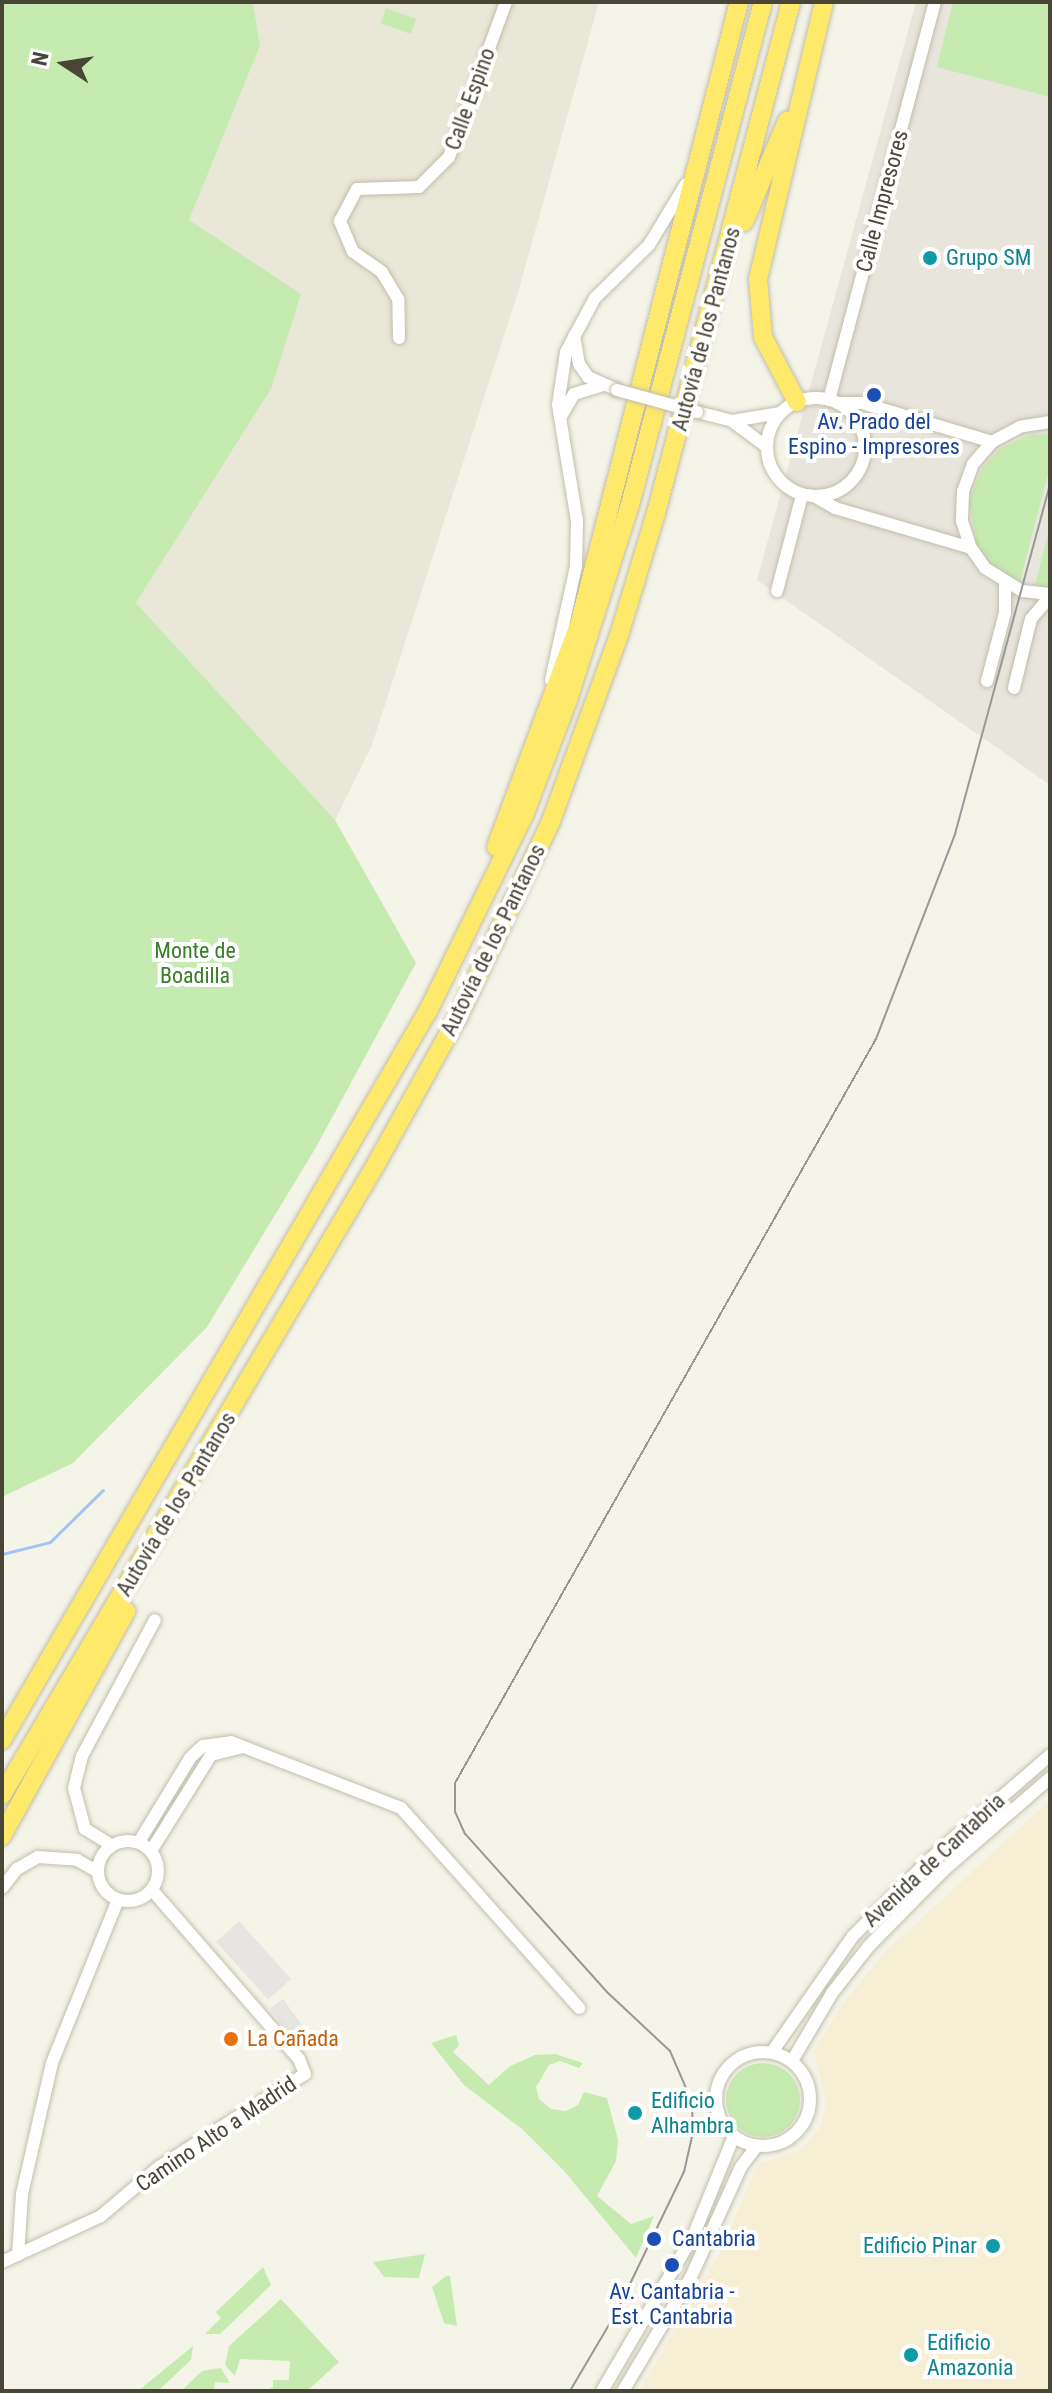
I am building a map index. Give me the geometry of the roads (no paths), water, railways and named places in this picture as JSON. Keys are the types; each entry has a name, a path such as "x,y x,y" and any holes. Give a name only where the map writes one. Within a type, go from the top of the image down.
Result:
{"highway":[{"path":"462,944 580,622 739,2"},
{"name":"Autovía de los Pantanos","path":"2,1740 462,944 525,813 594,625 763,2"},
{"name":"Autovía de los Pantanos","path":"2,1795 164,1527 458,1017 551,821 620,632 719,281 791,2"},
{"path":"719,281 791,111 823,9"},
{"path":"797,402 763,337 758,279 823,9"},
{"path":"2,1836 101,1659 158,1549 164,1527"}],"street":[{"name":"Calle Espino","path":"399,338 398,299 382,272 353,252 340,221 357,189 419,187 449,157 506,2"},
{"name":"Calle Impresores","path":"834,402 935,2"},
{"path":"511,809 551,680 576,566 577,521 559,421 560,377 575,333 595,298 670,217 705,133"},
{"path":"575,333 579,364 601,386"},
{"path":"559,421 574,394 601,386 732,421 767,447 774,470 802,495 816,497 835,493 862,465 865,440 858,422 834,402"},
{"path":"732,421 780,413 797,402 862,403 992,442"},
{"path":"767,447 780,413"},
{"path":"1014,688 1031,619 1050,595 1005,584 971,548 962,521 963,491 973,464 992,442 1020,427 1050,422"},
{"path":"777,591 802,495"},
{"path":"816,497 835,508 971,548"},
{"path":"987,681 1005,613 1005,584"},
{"path":"111,1845 97,1871 101,1886 118,1900 132,1901 152,1890 158,1874 151,1851 139,1842 111,1845 85,1829 74,1788 82,1756 155,1620"},
{"path":"139,1842 190,1758 203,1746 217,1741 244,1748 401,1808 579,2008"},
{"path":"151,1851 211,1755 244,1748"},
{"name":"Avenida de Cantabria","path":"772,2052 853,1936 930,1859 1050,1755"},
{"name":"Avenida de Cantabria","path":"792,2061 832,1993 869,1946 945,1869 1050,1778"},
{"path":"2,1888 17,1869 38,1857 77,1860 97,1871"},
{"name":"Camino Alto a Madrid","path":"2,2262 101,2216 159,2167 305,2074 299,2059 152,1890"},
{"path":"18,2255 22,2194 52,2063 118,1900"},
{"path":"772,2052 792,2061 807,2080 811,2102 804,2124 787,2140 757,2146 734,2136 717,2107 722,2077 747,2054 772,2052"},
{"path":"602,2391 694,2234 734,2136"},
{"path":"623,2391 691,2277 741,2167 757,2146"}],"waterway":[{"path":"2,1554 50,1542 103,1490"}],"tram line":[{"path":"570,2391 616,2313 684,2172 693,2132 692,2102 670,2051 607,1992 465,1834 455,1812 455,1783 876,1039 955,834 1050,485"}],"place":[{"name":"Grupo SM","path":"930,258"},
{"name":"Av. Prado del Espino - Impresores","path":"874,395"},
{"name":"La Cañada","path":"231,2039"},
{"name":"Edificio Alhambra","path":"635,2113"},
{"name":"Cantabria","path":"654,2239"},
{"name":"Edificio Pinar","path":"993,2246"},
{"name":"Av. Cantabria - Est. Cantabria","path":"672,2265"},
{"name":"Edificio Amazonia","path":"911,2355"}],"park label":[{"name":"Monte de Boadilla","path":"195,962"}]}
